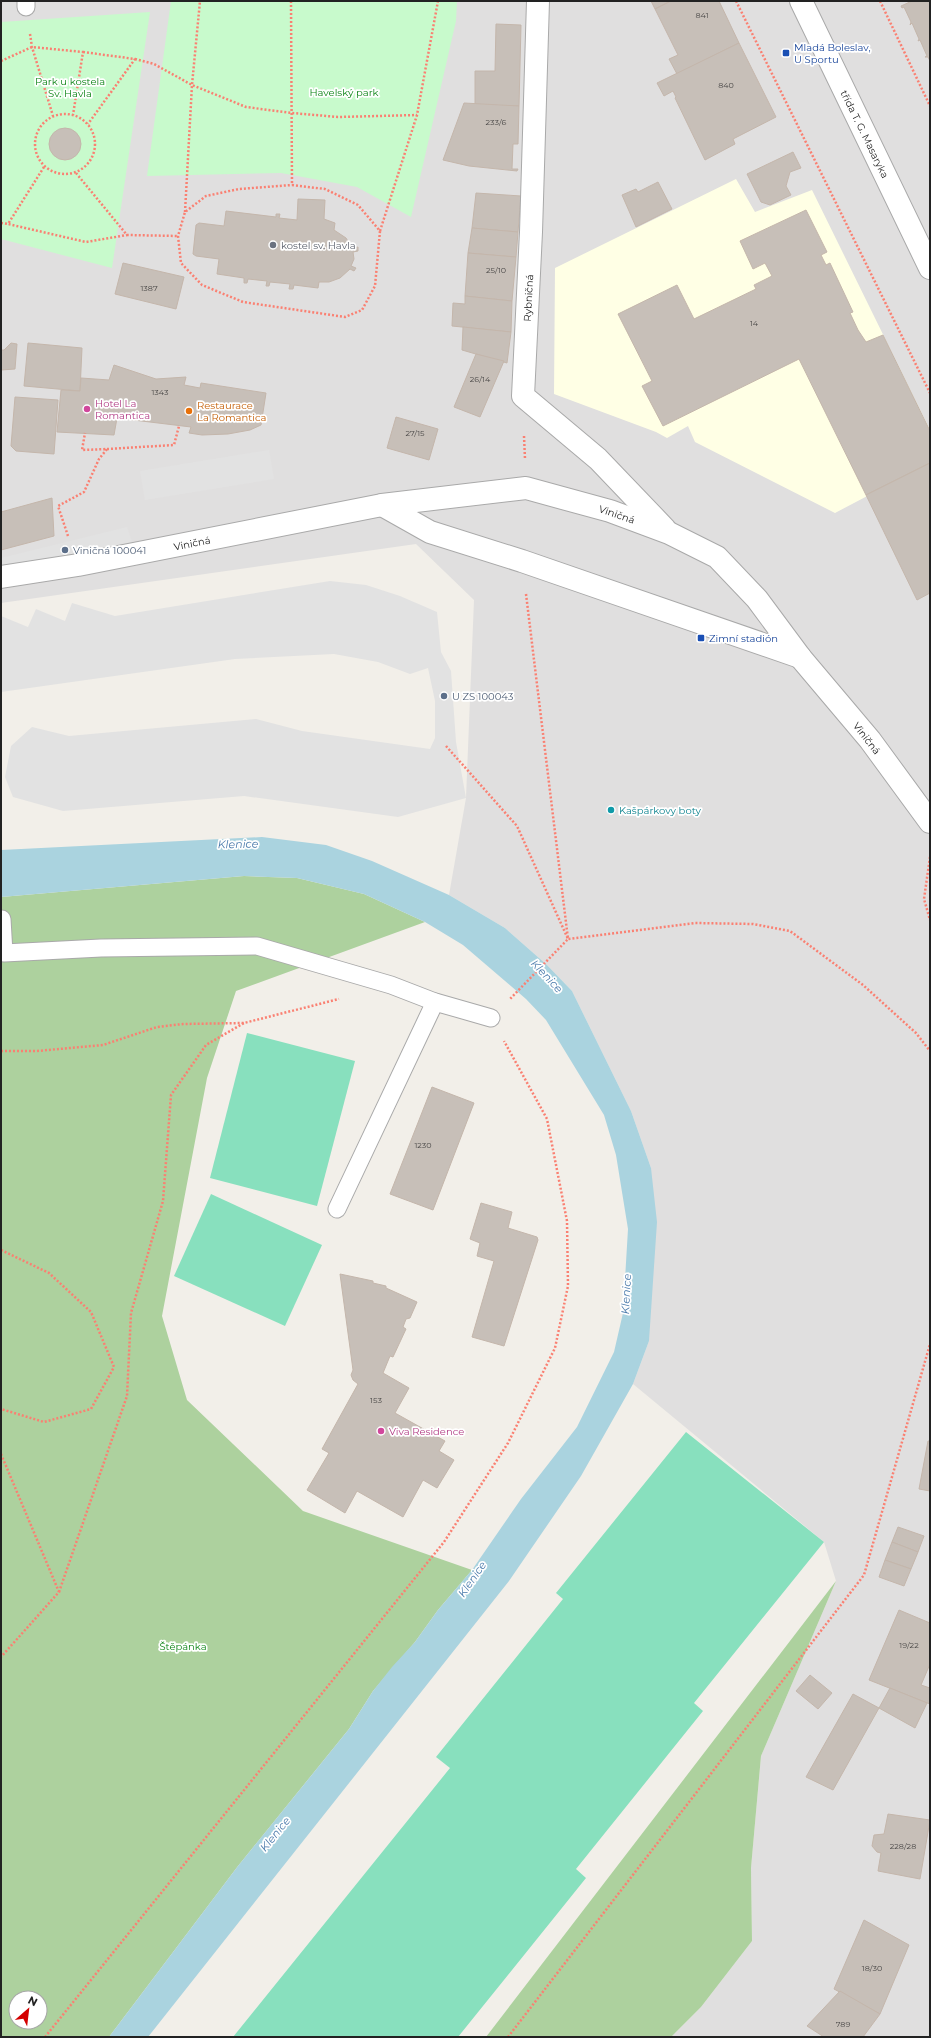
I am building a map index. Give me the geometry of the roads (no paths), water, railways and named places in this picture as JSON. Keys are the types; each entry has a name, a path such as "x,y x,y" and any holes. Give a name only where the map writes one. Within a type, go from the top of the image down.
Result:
{"street":[{"name":"Rybničná","path":"538,1 531,232 523,396 598,460 668,533"},
{"name":"třída T. G. Masaryka","path":"801,1 930,268"},
{"name":"Viničná","path":"1,577 78,565 382,505 526,488 610,511 668,533 717,557 757,599 800,657 870,740 930,822"},
{"path":"382,505 430,532 522,561 800,657"}],"lane":[{"path":"2,919 4,953 101,948 257,946 391,985 435,1002 491,1018"},
{"path":"337,1208 435,1002"}],"water":[{"name":"Klenice","path":"262,837 326,845 372,861 449,895 505,928 547,965 572,991 631,1111 651,1168 657,1222 649,1341 633,1384 581,1476 509,1581 148,2037 109,2037 238,1866 349,1729 373,1691 415,1642 438,1610 472,1570 521,1499 577,1427 614,1352 623,1313 628,1229 616,1155 604,1115 546,1020 526,999 463,945 425,922 364,894 297,878 244,876 1,897 1,850"}],"place":[{"name":"Mladá Boleslav, U Sportu","path":"786,53"},
{"name":"kostel sv. Havla","path":"273,245"},
{"name":"Hotel La Romantica","path":"87,409"},
{"name":"Restaurace La Romantica","path":"189,411"},
{"name":"Viničná 100041","path":"65,550"},
{"name":"Zimní stadión","path":"701,638"},
{"name":"U ZS 100043","path":"444,696"},
{"name":"Kašpárkovy boty","path":"611,810"},
{"name":"Viva Residence","path":"381,1431"}],"park label":[{"name":"Park u kostela Sv. Havla","path":"70,86"},
{"name":"Havelský park","path":"344,92"},
{"name":"Štěpánka","path":"183,1646"}]}
